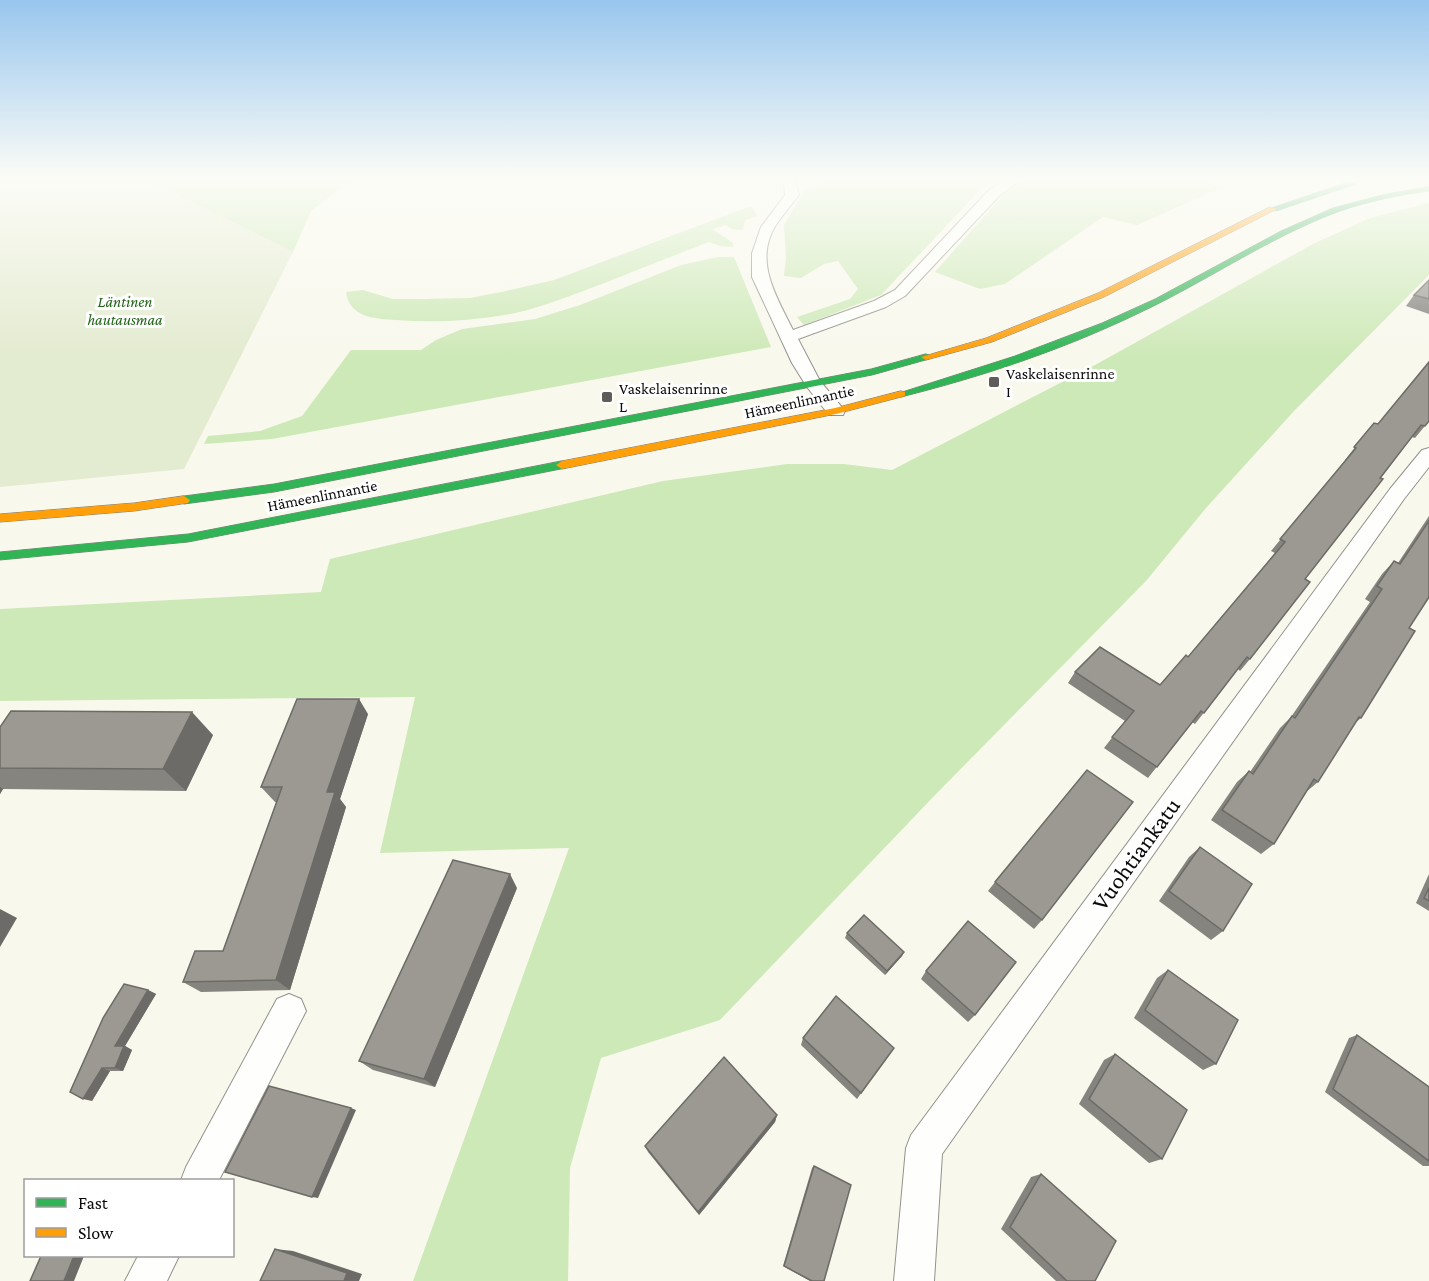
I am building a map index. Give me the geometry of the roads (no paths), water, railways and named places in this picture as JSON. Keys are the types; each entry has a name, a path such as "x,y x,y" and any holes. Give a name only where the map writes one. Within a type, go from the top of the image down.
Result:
{"main road":[{"name":"Hämeenlinnantie","path":"0,518 134,507 274,488 872,372 989,339 1101,295 1217,237"},
{"name":"Hämeenlinnantie","path":"0,556 188,538 836,411 894,397 1025,358 1134,313 1281,237"}],"street":[{"path":"765,237 759,253 760,277 813,384 836,411"},
{"path":"789,337 880,304 900,293 953,237"},
{"name":"Vuohtiankatu","path":"914,1281 924,1148 1390,504 1429,454"},
{"path":"200,1179 289,1011"},
{"path":"145,1281 158,1257"}],"place":[{"name":"Vaskelaisenrinne I","path":"994,382"},
{"name":"Vaskelaisenrinne L","path":"607,397"}],"park label":[{"name":"Läntinen hautausmaa","path":"125,310"}]}
